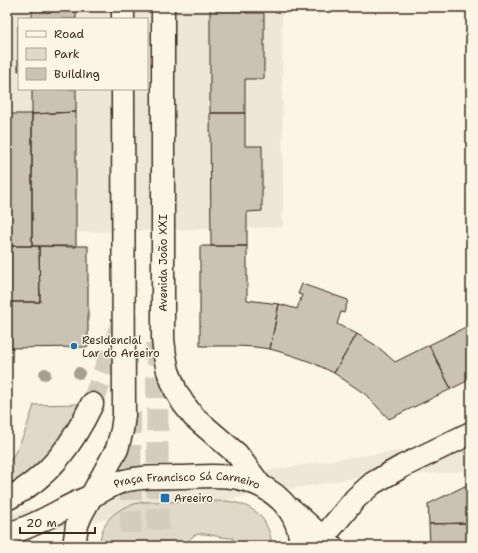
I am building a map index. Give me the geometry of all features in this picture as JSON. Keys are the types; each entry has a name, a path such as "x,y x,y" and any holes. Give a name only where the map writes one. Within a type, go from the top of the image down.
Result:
{"main road":[{"path":"123,7 123,18"},
{"name":"Avenida João XXI","path":"163,7 163,340 168,371 176,391 194,417 237,454 260,485"},
{"path":"74,546 77,525 81,514 117,449 124,416 123,90"},
{"path":"7,499 26,488 52,466 73,439 92,404"},
{"path":"284,503 324,543 356,498 373,484 403,466 471,433"},
{"name":"Praça Francisco Sá Carneiro","path":"7,534 28,527 120,482 141,478 218,476 238,478 260,485 272,492 284,503 294,517 298,526 301,546"}],"shaded area":[{"path":"7,7 282,7 283,227 7,234"},
{"path":"471,442 471,471 355,478 7,536 7,513 352,457"}],"green space":[{"path":"80,404 71,423 52,450 21,477 7,485 7,466 25,432 34,405"},
{"path":"227,501 245,506 259,514 268,528 272,546 233,546 233,538 200,534 192,537 187,546 99,546 104,528 112,515 134,504 144,502"}],"building":[{"path":"32,7 76,7 76,18 32,18"},
{"path":"210,7 245,7 246,13 264,13 264,79 245,79 245,113 210,113"},
{"path":"32,90 76,90 76,112 32,114"},
{"path":"76,112 76,247 32,246 32,114"},
{"path":"210,113 245,113 245,146 262,146 262,211 247,212 247,246 211,246"},
{"path":"7,114 32,114 32,246 7,246"},
{"path":"7,246 39,246 40,302 7,302"},
{"path":"39,246 88,246 88,347 7,348 7,302 40,302"},
{"path":"200,246 247,246 247,300 279,304 270,349 235,346 200,346"},
{"path":"302,284 348,300 344,313 341,312 337,324 357,334 334,373 311,362 270,349 279,304 297,309 302,295 298,294"},
{"path":"470,325 471,379 451,389 429,345"},
{"path":"357,334 377,346 395,362 429,345 451,389 389,419 365,394 334,373"},
{"path":"471,483 471,523 429,524 428,504"},
{"path":"471,523 471,546 430,546 429,524"}],"tunnel":[{"path":"92,404 123,320"},
{"path":"157,343 158,546"},
{"path":"130,412 131,546"}],"place":[{"name":"Residencial Lar do Areeiro","path":"74,346"},
{"name":"Areeiro","path":"165,498"}]}
